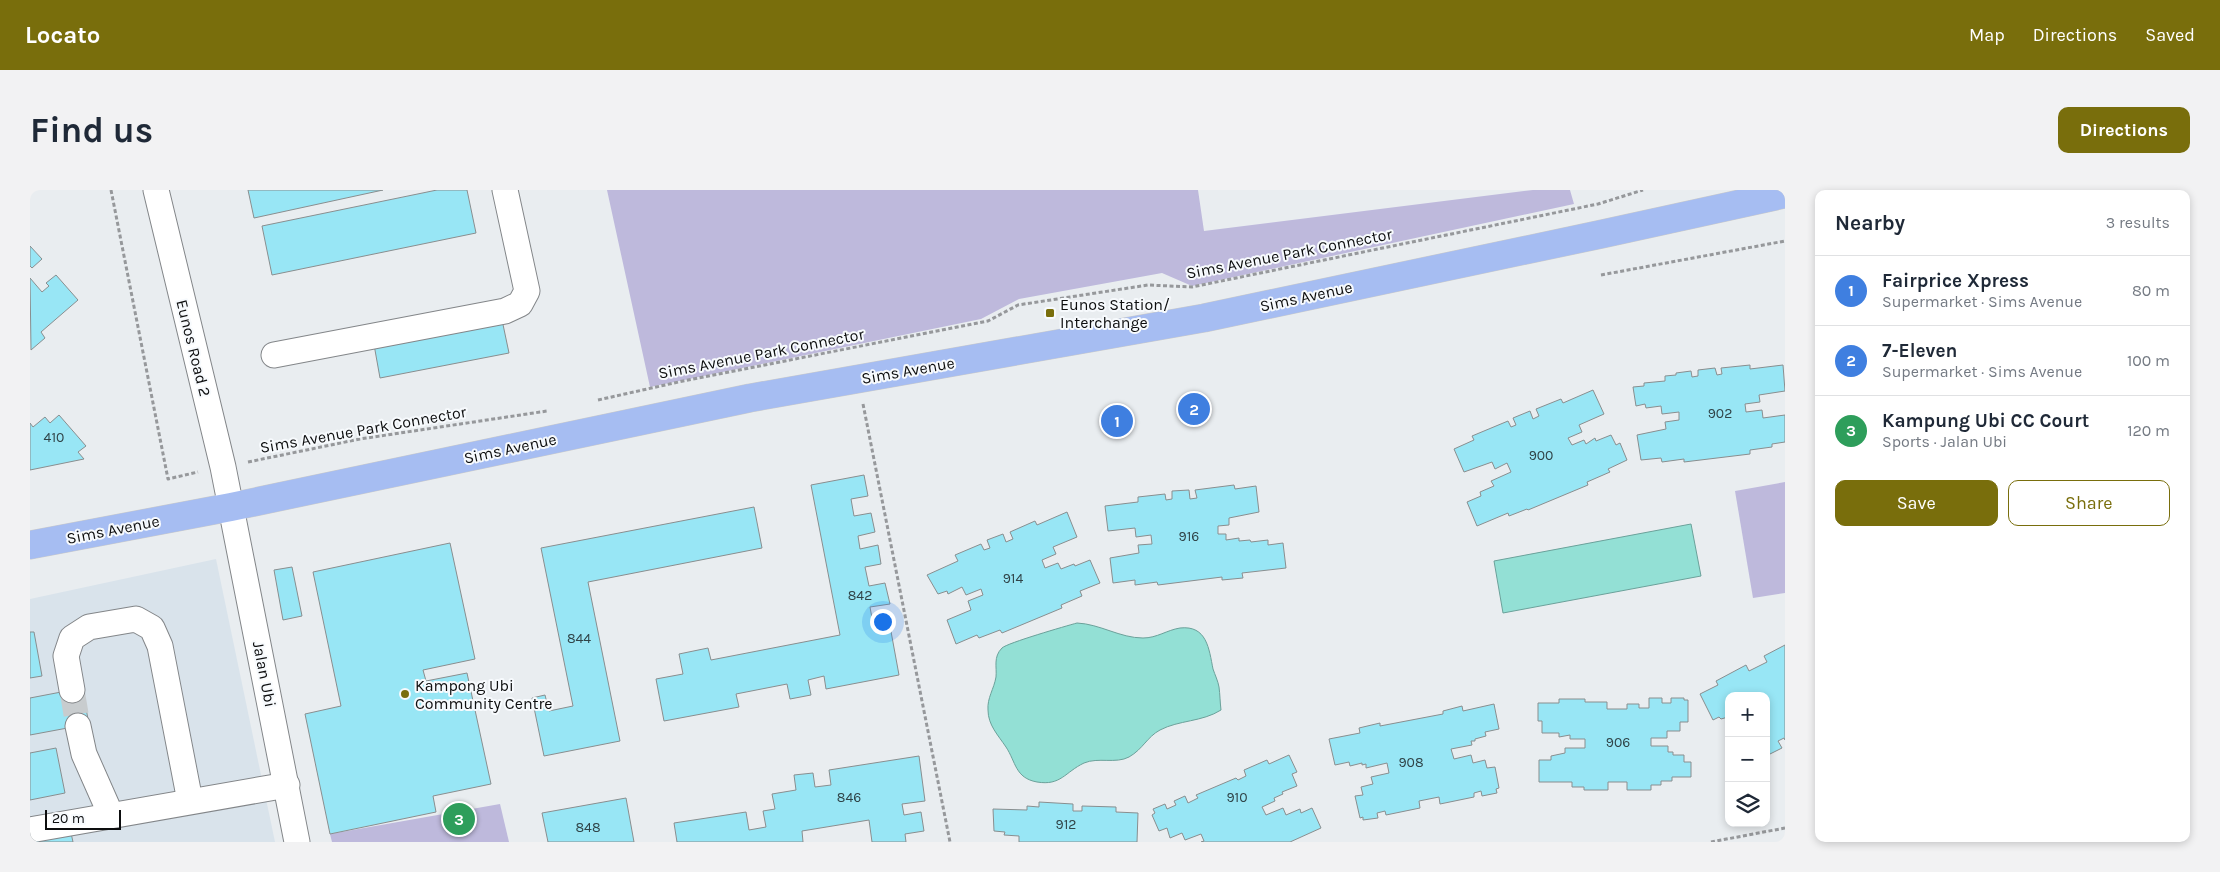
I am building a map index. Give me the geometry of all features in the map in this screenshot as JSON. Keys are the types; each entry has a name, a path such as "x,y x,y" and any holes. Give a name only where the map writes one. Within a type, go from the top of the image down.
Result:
{"main road":[{"name":"Sims Avenue","path":"30,545 231,506 750,398 1204,318 1785,194"}],"street":[{"name":"Eunos Road 2","path":"156,190 231,506"},
{"path":"274,355 505,310 520,304 527,291 505,190"},
{"name":"Jalan Ubi","path":"231,506 297,842"},
{"path":"72,690 66,656 72,638 89,626 136,619 152,628 160,646 190,802"},
{"path":"78,726 84,754 111,815"},
{"path":"30,830 287,784"}],"path":[{"name":"Sims Avenue Park Connector","path":"111,190 168,479 360,439 556,410"},
{"name":"Sims Avenue Park Connector","path":"592,402 683,381 988,321 1018,306 1148,285 1192,287 1598,204 1643,190"},
{"path":"1601,276 1785,240"},
{"path":"859,379 950,842"},
{"path":"1711,842 1785,828"}],"shaded area":[{"path":"607,190 1198,190 1204,231 1533,190 1570,190 1574,204 1192,286 1162,273 1019,299 981,319 650,387"},
{"path":"1785,482 1785,593 1753,598 1735,491"},
{"path":"1691,524 1701,576 1503,613 1494,561"},
{"path":"216,559 275,842 30,842 30,599"},
{"path":"1077,623 1126,636 1143,638 1153,637 1180,628 1196,630 1201,634 1208,646 1219,685 1221,710 1206,717 1175,724 1160,730 1134,754 1124,759 1089,761 1052,782 1037,782 1024,777 1017,769 1006,747 994,730 988,715 989,701 996,677 997,655 1006,646"},
{"path":"500,804 509,842 332,842 330,834"}],"building":[{"path":"248,190 383,190 254,218"},
{"path":"437,190 467,190 476,233 272,275 262,226"},
{"path":"30,246 42,259 32,268 30,266"},
{"path":"56,275 78,300 41,332 45,338 31,350 30,278 42,292 49,286 46,283"},
{"path":"501,315 509,353 380,378 373,339"},
{"path":"1750,365 1750,369 1783,365 1785,391 1759,395 1760,402 1745,404 1746,412 1762,410 1763,418 1785,415 1785,442 1772,444 1772,447 1750,450 1750,454 1684,462 1684,459 1662,462 1661,458 1641,460 1637,435 1666,429 1665,422 1679,420 1679,412 1662,414 1661,406 1646,408 1645,404 1636,406 1633,387 1644,386 1644,383 1665,381 1665,376 1676,375 1676,373 1691,371 1692,377 1698,376 1698,370 1715,368 1717,375 1722,374 1721,368"},
{"path":"1593,390 1604,414 1579,425 1582,432 1568,438 1572,445 1584,440 1586,444 1595,438 1596,441 1611,435 1616,445 1620,443 1627,460 1608,469 1610,472 1587,482 1588,485 1528,510 1509,516 1508,513 1477,526 1467,502 1481,496 1480,492 1494,486 1491,481 1511,472 1507,463 1495,469 1492,462 1464,472 1454,449 1474,440 1472,436 1508,421 1511,427 1516,425 1513,418 1530,411 1533,419 1539,416 1536,409 1561,399 1563,403"},
{"path":"59,415 86,446 78,452 84,459 30,470 30,423 33,427 45,417 50,423"},
{"path":"864,475 868,496 851,499 854,516 871,513 875,532 858,536 860,549 878,545 881,564 865,567 869,586 885,583 890,604 870,607 874,629 890,626 899,675 826,689 824,676 808,680 811,695 790,699 787,684 736,694 739,707 664,721 656,679 683,674 679,654 708,648 711,660 840,635 811,485"},
{"path":"1234,485 1235,489 1256,486 1259,512 1229,518 1229,525 1218,526 1218,534 1226,534 1226,540 1239,538 1239,541 1250,540 1251,542 1268,540 1268,545 1283,543 1286,568 1242,573 1243,578 1222,580 1222,577 1158,585 1157,582 1135,585 1135,580 1113,583 1110,558 1139,553 1138,545 1152,544 1151,535 1136,537 1135,528 1108,531 1105,506 1138,502 1138,497 1165,494 1166,500 1172,499 1172,491 1189,490 1190,499 1197,498 1195,490"},
{"path":"754,507 762,548 588,582 620,741 544,756 532,698 545,695 549,711 573,706 541,548"},
{"path":"1067,512 1077,537 1053,547 1056,554 1042,560 1045,568 1058,563 1061,569 1090,560 1100,583 1080,591 1082,596 1061,605 1062,608 1002,633 1000,630 979,638 977,635 956,644 947,620 971,610 968,601 983,595 981,589 966,595 962,587 948,594 947,591 938,594 927,575 958,561 955,555 981,544 984,550 990,548 987,540 1003,534 1006,542 1013,539 1010,532 1035,521 1037,525"},
{"name":"Kampong Ubi Community Centre","path":"450,543 475,659 423,670 426,681 467,673 491,784 433,796 436,812 330,834 305,714 341,706 313,572"},
{"path":"292,567 302,616 283,620 274,570"},
{"path":"30,632 34,632 42,676 30,678"},
{"path":"1785,645 1785,740 1784,738 1778,741 1782,748 1770,754 1770,692 1725,692 1725,718 1721,719 1719,717 1713,720 1700,694 1718,685 1716,681 1746,665 1749,671 1767,662 1764,656"},
{"path":"82,688 89,724 30,735 30,698"},
{"path":"1649,698 1662,698 1662,703 1671,703 1671,698 1684,698 1684,700 1688,700 1688,722 1680,722 1680,731 1667,731 1667,738 1651,738 1651,746 1668,746 1668,752 1673,752 1673,755 1684,755 1684,762 1691,762 1691,777 1672,777 1672,781 1661,781 1661,785 1651,785 1651,790 1627,790 1627,782 1608,782 1608,790 1584,790 1584,787 1572,787 1572,782 1539,782 1539,760 1551,760 1551,756 1565,753 1565,748 1585,748 1585,739 1570,739 1570,735 1559,737 1559,733 1542,733 1542,721 1538,721 1538,703 1559,703 1559,699 1585,699 1585,702 1607,702 1607,709 1627,709 1627,704 1639,704 1639,708 1649,708"},
{"path":"1494,704 1499,729 1485,732 1486,736 1471,741 1472,745 1451,749 1454,759 1471,755 1473,763 1485,760 1487,768 1495,767 1499,788 1496,789 1497,793 1482,796 1481,791 1474,793 1474,797 1440,804 1439,797 1419,801 1420,808 1386,815 1385,811 1377,813 1378,818 1363,820 1363,817 1360,818 1355,796 1363,795 1361,787 1373,784 1371,777 1389,773 1387,763 1366,768 1366,764 1362,765 1362,763 1350,766 1349,762 1335,765 1329,739 1360,733 1359,728 1380,723 1380,726 1443,714 1443,711 1462,706 1463,711"},
{"path":"56,748 65,793 30,800 30,753"},
{"path":"1289,755 1297,772 1292,774 1297,786 1282,792 1283,794 1274,798 1275,801 1262,807 1266,815 1283,808 1286,815 1300,809 1301,813 1312,808 1321,828 1290,842 1201,842 1204,841 1201,834 1185,840 1182,833 1170,838 1167,828 1159,831 1152,815 1155,813 1153,809 1165,804 1167,809 1176,805 1174,801 1185,796 1188,803 1198,798 1196,795 1236,778 1238,780 1246,776 1244,770 1267,760 1269,764"},
{"path":"919,756 925,801 902,804 904,815 921,812 924,831 905,834 906,842 872,842 869,820 802,831 803,842 677,842 674,823 746,812 749,830 766,827 763,811 775,809 772,794 796,790 794,775 813,773 815,787 831,785 829,770"},
{"path":"626,798 634,842 548,842 542,813"},
{"path":"1039,802 1073,804 1073,811 1082,811 1082,806 1116,807 1116,812 1138,813 1137,842 1019,842 1019,836 1004,835 1005,832 994,831 993,809 1027,810 1027,806 1039,807"},
{"path":"71,833 73,842 30,842"}],"tunnel":[{"path":"72,690 78,726"}],"place":[{"name":"Eunos Station/ Interchange","path":"1050,313"},
{"name":"7-Eleven","path":"1194,409"},
{"name":"Fairprice Xpress","path":"1117,421"},
{"name":"Kampong Ubi Community Centre","path":"405,694"},
{"name":"Kampung Ubi CC Court","path":"459,819"}]}
